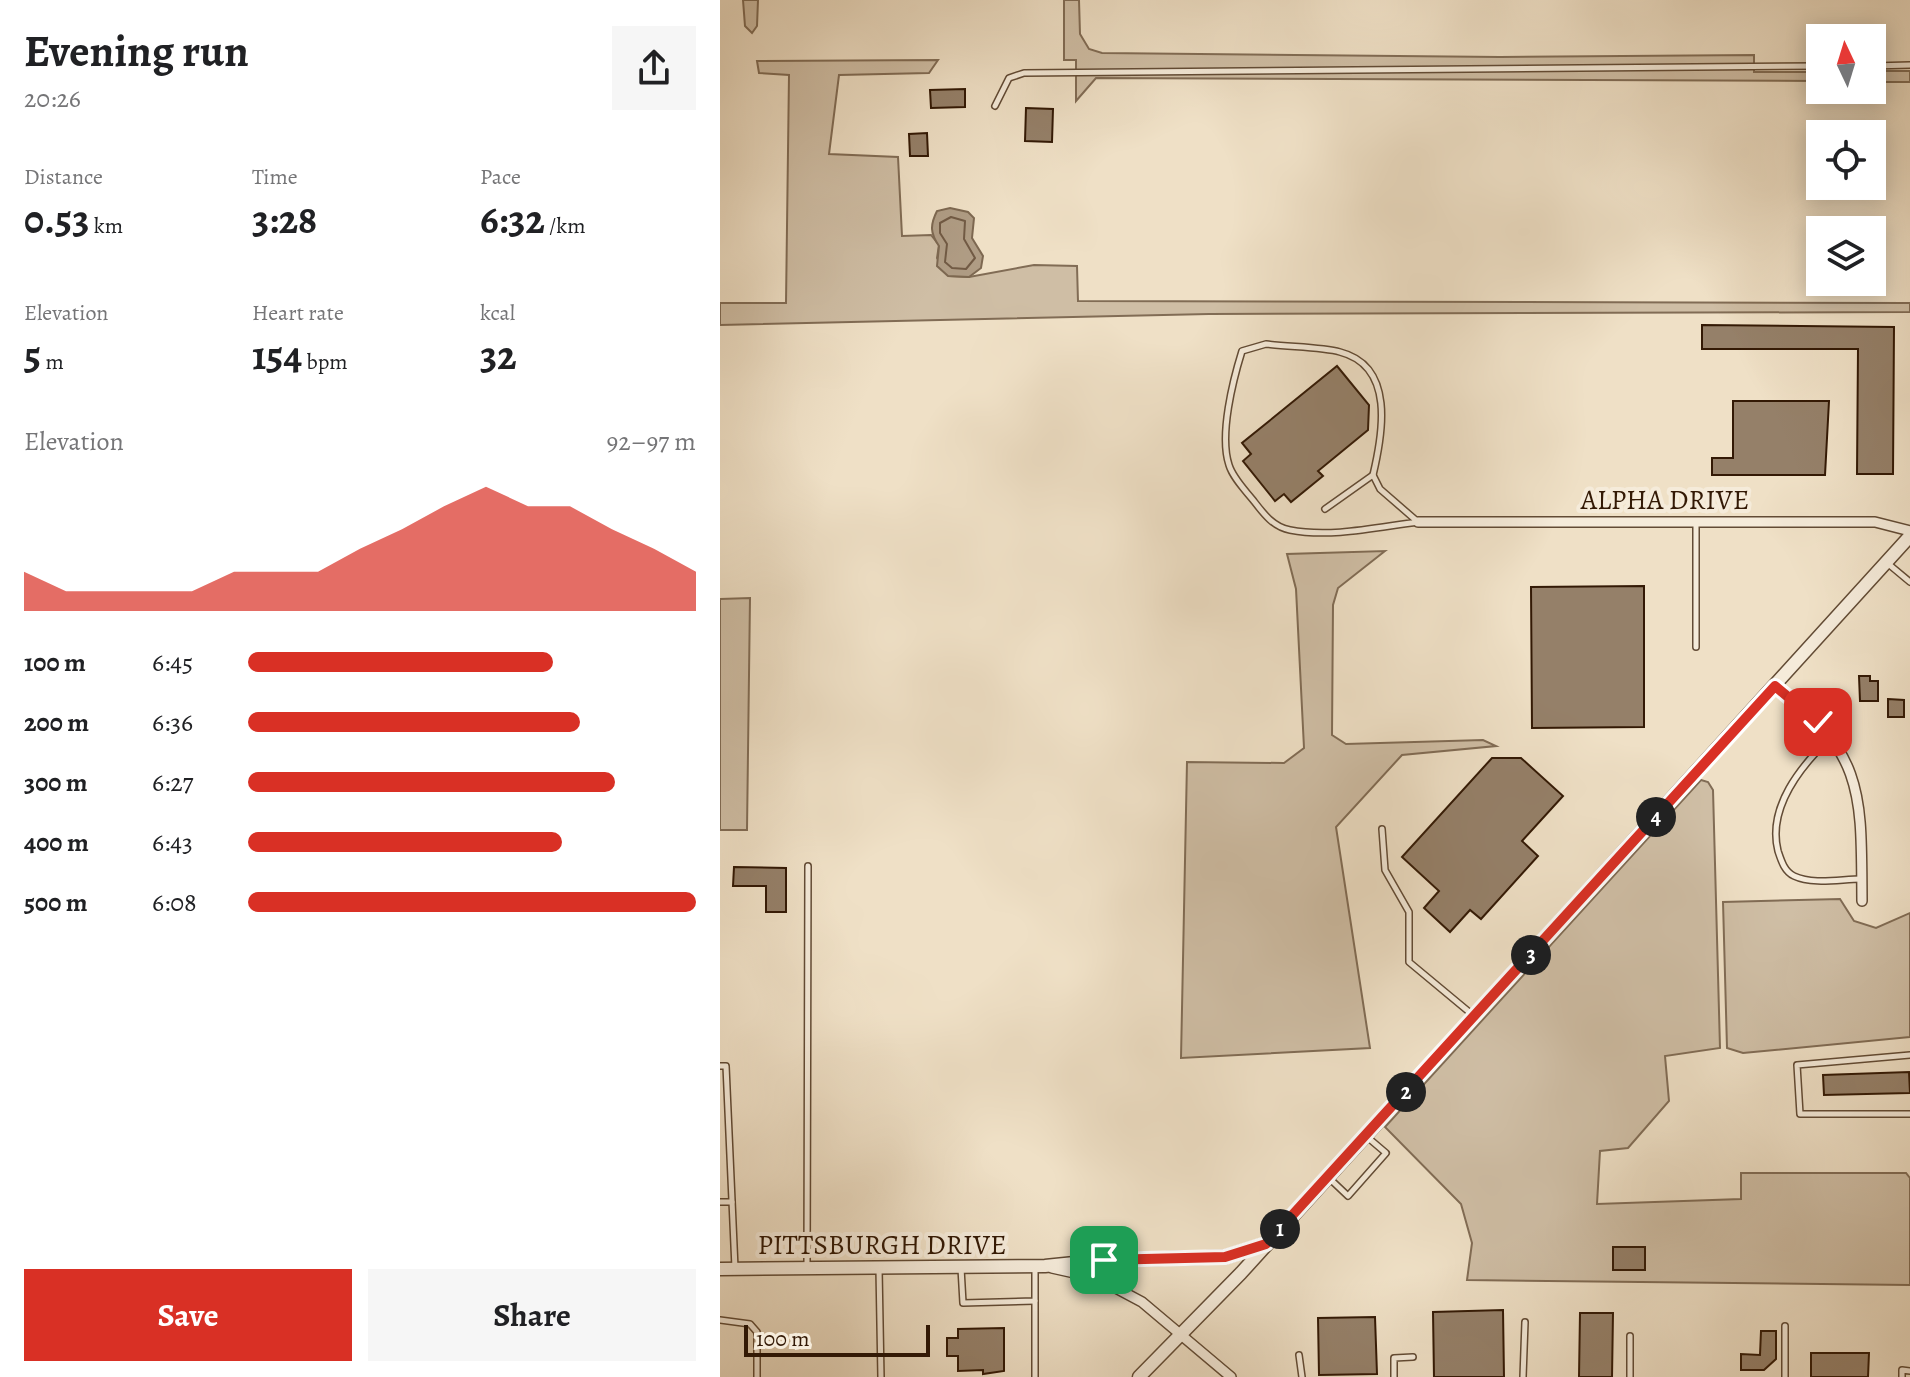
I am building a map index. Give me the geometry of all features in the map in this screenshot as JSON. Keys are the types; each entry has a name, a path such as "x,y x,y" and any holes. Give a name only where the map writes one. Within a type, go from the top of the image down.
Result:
{"street":[{"name":"ALPHA DRIVE","path":"1418,522 1875,522 1910,534"},
{"path":"1139,1377 1328,1178 1910,534"},
{"path":"1775,686 1798,703 1831,738 1855,779 1861,817 1862,901"},
{"name":"PITTSBURGH DRIVE","path":"720,1269 1040,1266 1104,1260 1225,1257 1266,1244"},
{"name":"PITTSBURGH DRIVE","path":"1040,1266 1097,1278 1115,1286 1142,1302 1231,1377"}],"lane":[{"path":"1886,66 1910,65"},
{"path":"995,106 1009,78 1024,73 1806,66"},
{"path":"1266,344 1339,351 1361,360 1374,375 1381,398 1380,444 1373,475 1380,489 1418,522 1332,532 1289,530 1272,523 1229,464 1231,386 1242,351 1266,344"},
{"path":"1325,509 1373,475"},
{"path":"1696,521 1696,647"},
{"path":"1886,562 1910,582"},
{"path":"1831,738 1788,788 1777,818 1777,845 1782,864 1793,875 1811,880 1861,879"},
{"path":"1382,829 1385,870 1409,912 1409,962 1475,1017"},
{"path":"807,1268 808,866"},
{"path":"1910,1055 1797,1065 1800,1114 1910,1114"},
{"path":"720,1066 726,1066 735,1269"},
{"path":"1328,1178 1348,1196 1386,1153 1366,1135"},
{"path":"720,1202 732,1202"},
{"path":"1035,1377 1035,1301 1040,1266"},
{"path":"961,1267 963,1303 1035,1301"},
{"path":"879,1268 881,1377"},
{"path":"720,1320 737,1319 750,1324 757,1332 757,1377"},
{"path":"1523,1377 1525,1322"},
{"path":"1785,1326 1785,1377"},
{"path":"1630,1336 1630,1377"},
{"path":"1299,1355 1302,1377"},
{"path":"1394,1377 1394,1358 1413,1357"},
{"path":"1902,1377 1902,1370 1910,1371"}],"shaded area":[{"path":"743,0 758,0 757,26 752,33 745,26"},
{"path":"1064,0 1079,0 1080,34 1089,49 1102,53 1500,57 1754,55 1754,72 1806,72 1806,81 1096,78 1076,101 1076,60 1064,60"},
{"path":"938,60 929,73 839,75 829,154 898,157 902,236 931,235 939,245 937,258 949,276 969,277 1034,265 1077,266 1078,301 1910,303 1910,312 1209,314 720,325 720,303 786,303 789,75 759,73 757,61"},
{"path":"1886,71 1910,71 1910,82 1886,82"},
{"path":"1385,551 1338,588 1333,605 1332,735 1346,744 1483,740 1496,746 1402,755 1336,827 1370,1048 1181,1058 1187,762 1284,763 1304,748 1296,589 1287,554"},
{"path":"750,598 747,830 720,830 720,599"},
{"path":"1701,780 1708,782 1713,790 1720,1048 1665,1056 1669,1101 1628,1148 1600,1151 1597,1204 1741,1199 1741,1173 1906,1173 1910,1178 1910,1285 1467,1280 1472,1243 1461,1204 1385,1127"},
{"path":"1840,899 1854,921 1876,928 1910,913 1910,1037 1743,1053 1727,1048 1723,902"}],"water":[{"path":"950,208 968,212 974,218 972,238 983,256 981,268 969,277 948,276 937,266 939,246 932,229 933,221 937,211"}],"building":[{"path":"965,89 965,107 931,108 930,90"},
{"path":"1026,108 1053,109 1052,142 1025,141"},
{"path":"927,133 928,156 910,156 909,134"},
{"path":"1702,325 1894,327 1893,474 1857,474 1858,349 1702,349"},
{"path":"1337,366 1369,405 1368,430 1318,471 1323,476 1291,502 1284,494 1275,501 1243,461 1251,454 1242,443"},
{"path":"1733,401 1829,401 1825,475 1712,475 1712,458 1733,458"},
{"path":"1644,586 1644,727 1532,728 1531,587"},
{"path":"1859,676 1870,676 1870,681 1878,681 1878,701 1860,701"},
{"path":"1888,699 1904,700 1904,717 1888,717"},
{"path":"1492,758 1521,758 1563,796 1522,841 1538,856 1481,919 1470,910 1450,932 1424,908 1439,891 1402,857"},
{"path":"734,867 786,868 786,912 766,912 766,886 733,886"},
{"path":"1909,1072 1910,1093 1824,1095 1823,1075"},
{"path":"1613,1247 1645,1247 1645,1270 1613,1270"},
{"path":"1503,1310 1504,1377 1434,1377 1433,1312"},
{"path":"1580,1313 1613,1313 1612,1377 1579,1377"},
{"path":"1375,1317 1377,1374 1319,1375 1318,1318"},
{"path":"1004,1328 1004,1371 983,1374 983,1370 958,1371 958,1356 947,1356 947,1338 958,1338 958,1329"},
{"path":"1761,1331 1776,1331 1776,1359 1764,1370 1741,1370 1741,1354 1760,1355"},
{"path":"1811,1353 1869,1353 1868,1377 1811,1377"}],"route":[{"path":"1104,1260 1225,1257 1266,1244 1775,686 1818,722"}]}
